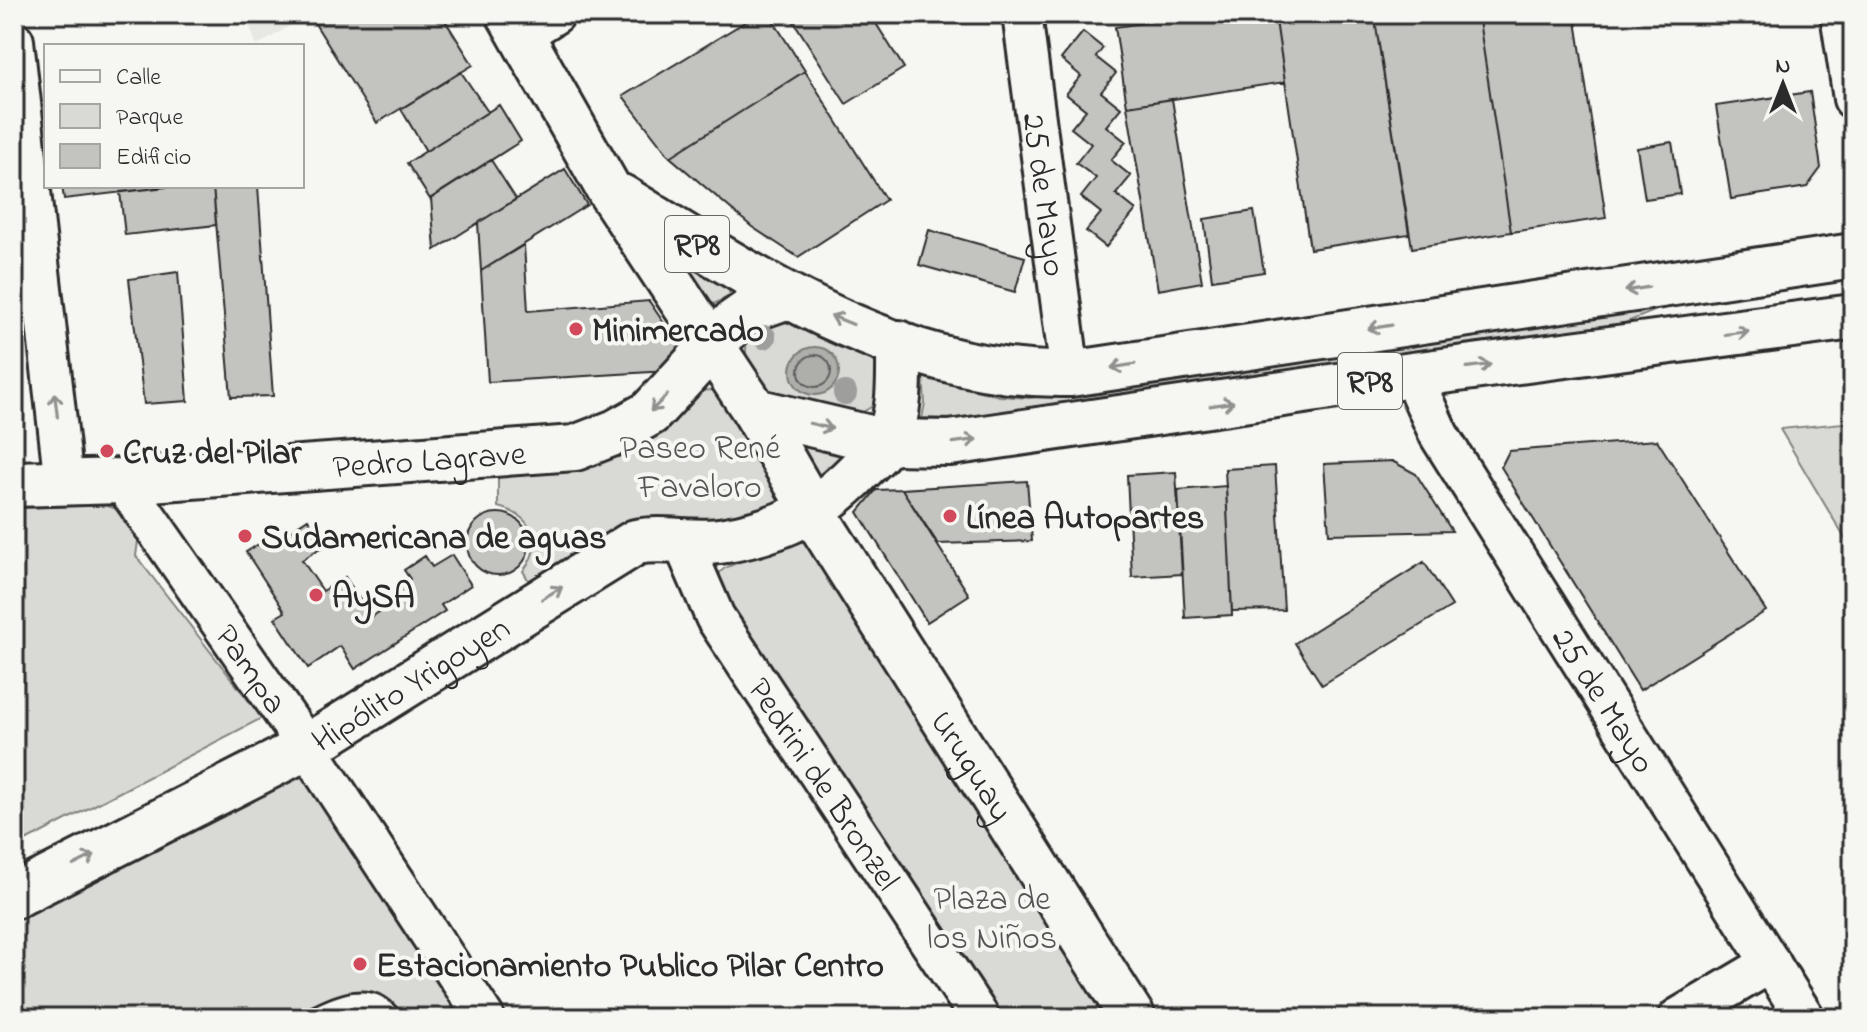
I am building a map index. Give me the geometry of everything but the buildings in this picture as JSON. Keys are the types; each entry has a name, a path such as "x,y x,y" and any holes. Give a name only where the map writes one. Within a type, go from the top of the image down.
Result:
{"main road":[{"name":"RP8","path":"529,21 609,190 755,411 887,442 950,443 1412,375 1853,317"},
{"name":"RP8","path":"609,190 785,297 899,343 974,368 1023,375 1070,374 1853,256"},
{"name":"Pedro Lagrave","path":"14,484 122,481 575,448 616,432 650,413 734,322 754,308 785,297"},
{"path":"813,512 887,442 899,397 899,343"},
{"name":"Uruguay","path":"755,411 813,512 1133,1018"},
{"name":"Hipólito Yrigoyen","path":"14,896 307,747 636,542 652,539 683,543 725,541 764,531 813,512"}],"street":[{"name":"25 de Mayo","path":"1022,14 1070,374"},
{"path":"1840,14 1853,99"},
{"path":"14,41 64,483"},
{"name":"25 de Mayo","path":"1412,375 1439,435 1805,1018"},
{"name":"Pampa","path":"122,481 307,747 485,1018"},
{"name":"Pedrini de Bronzel","path":"683,543 715,617 980,1018"},
{"path":"1678,1018 1771,963"}],"lane":[{"path":"314,1018 343,1003 370,1004 390,1018"}],"shaded area":[{"path":"245,14 309,14 260,44 256,44"}],"green space":[{"path":"675,251 728,286 730,296 708,307"},
{"path":"1664,307 1615,327 981,420 922,418 925,403 923,376 999,396 1029,398"},
{"path":"776,321 803,325 874,362 880,369 878,403 856,416 783,402 766,391 752,372 746,351 754,332"},
{"name":"Paseo René Favaloro","path":"698,391 720,392 779,484 782,506 530,583 523,571 533,550 532,531 519,516 498,507 498,465"},
{"path":"1853,422 1853,552 1780,429"},
{"path":"792,436 849,453 819,480"},
{"path":"105,505 128,513 138,541 136,556 262,718 14,847 14,508"},
{"name":"Plaza de los Niños","path":"807,533 1120,1018 991,1018 718,583 720,572 725,568"},
{"path":"304,774 463,1018 14,1018 14,921"}],"water":[{"path":"815,347 832,354 839,371 832,388 815,395 798,388 791,371 798,354"}],"place":[{"name":"Minimercado","path":"576,329"},
{"name":"Cruz del Pilar","path":"107,451"},
{"name":"Línea Autopartes","path":"950,516"},
{"name":"Sudamericana de aguas","path":"245,536"},
{"name":"AySA","path":"316,595"},
{"name":"Estacionamiento Publico Pilar Centro","path":"360,964"}]}
